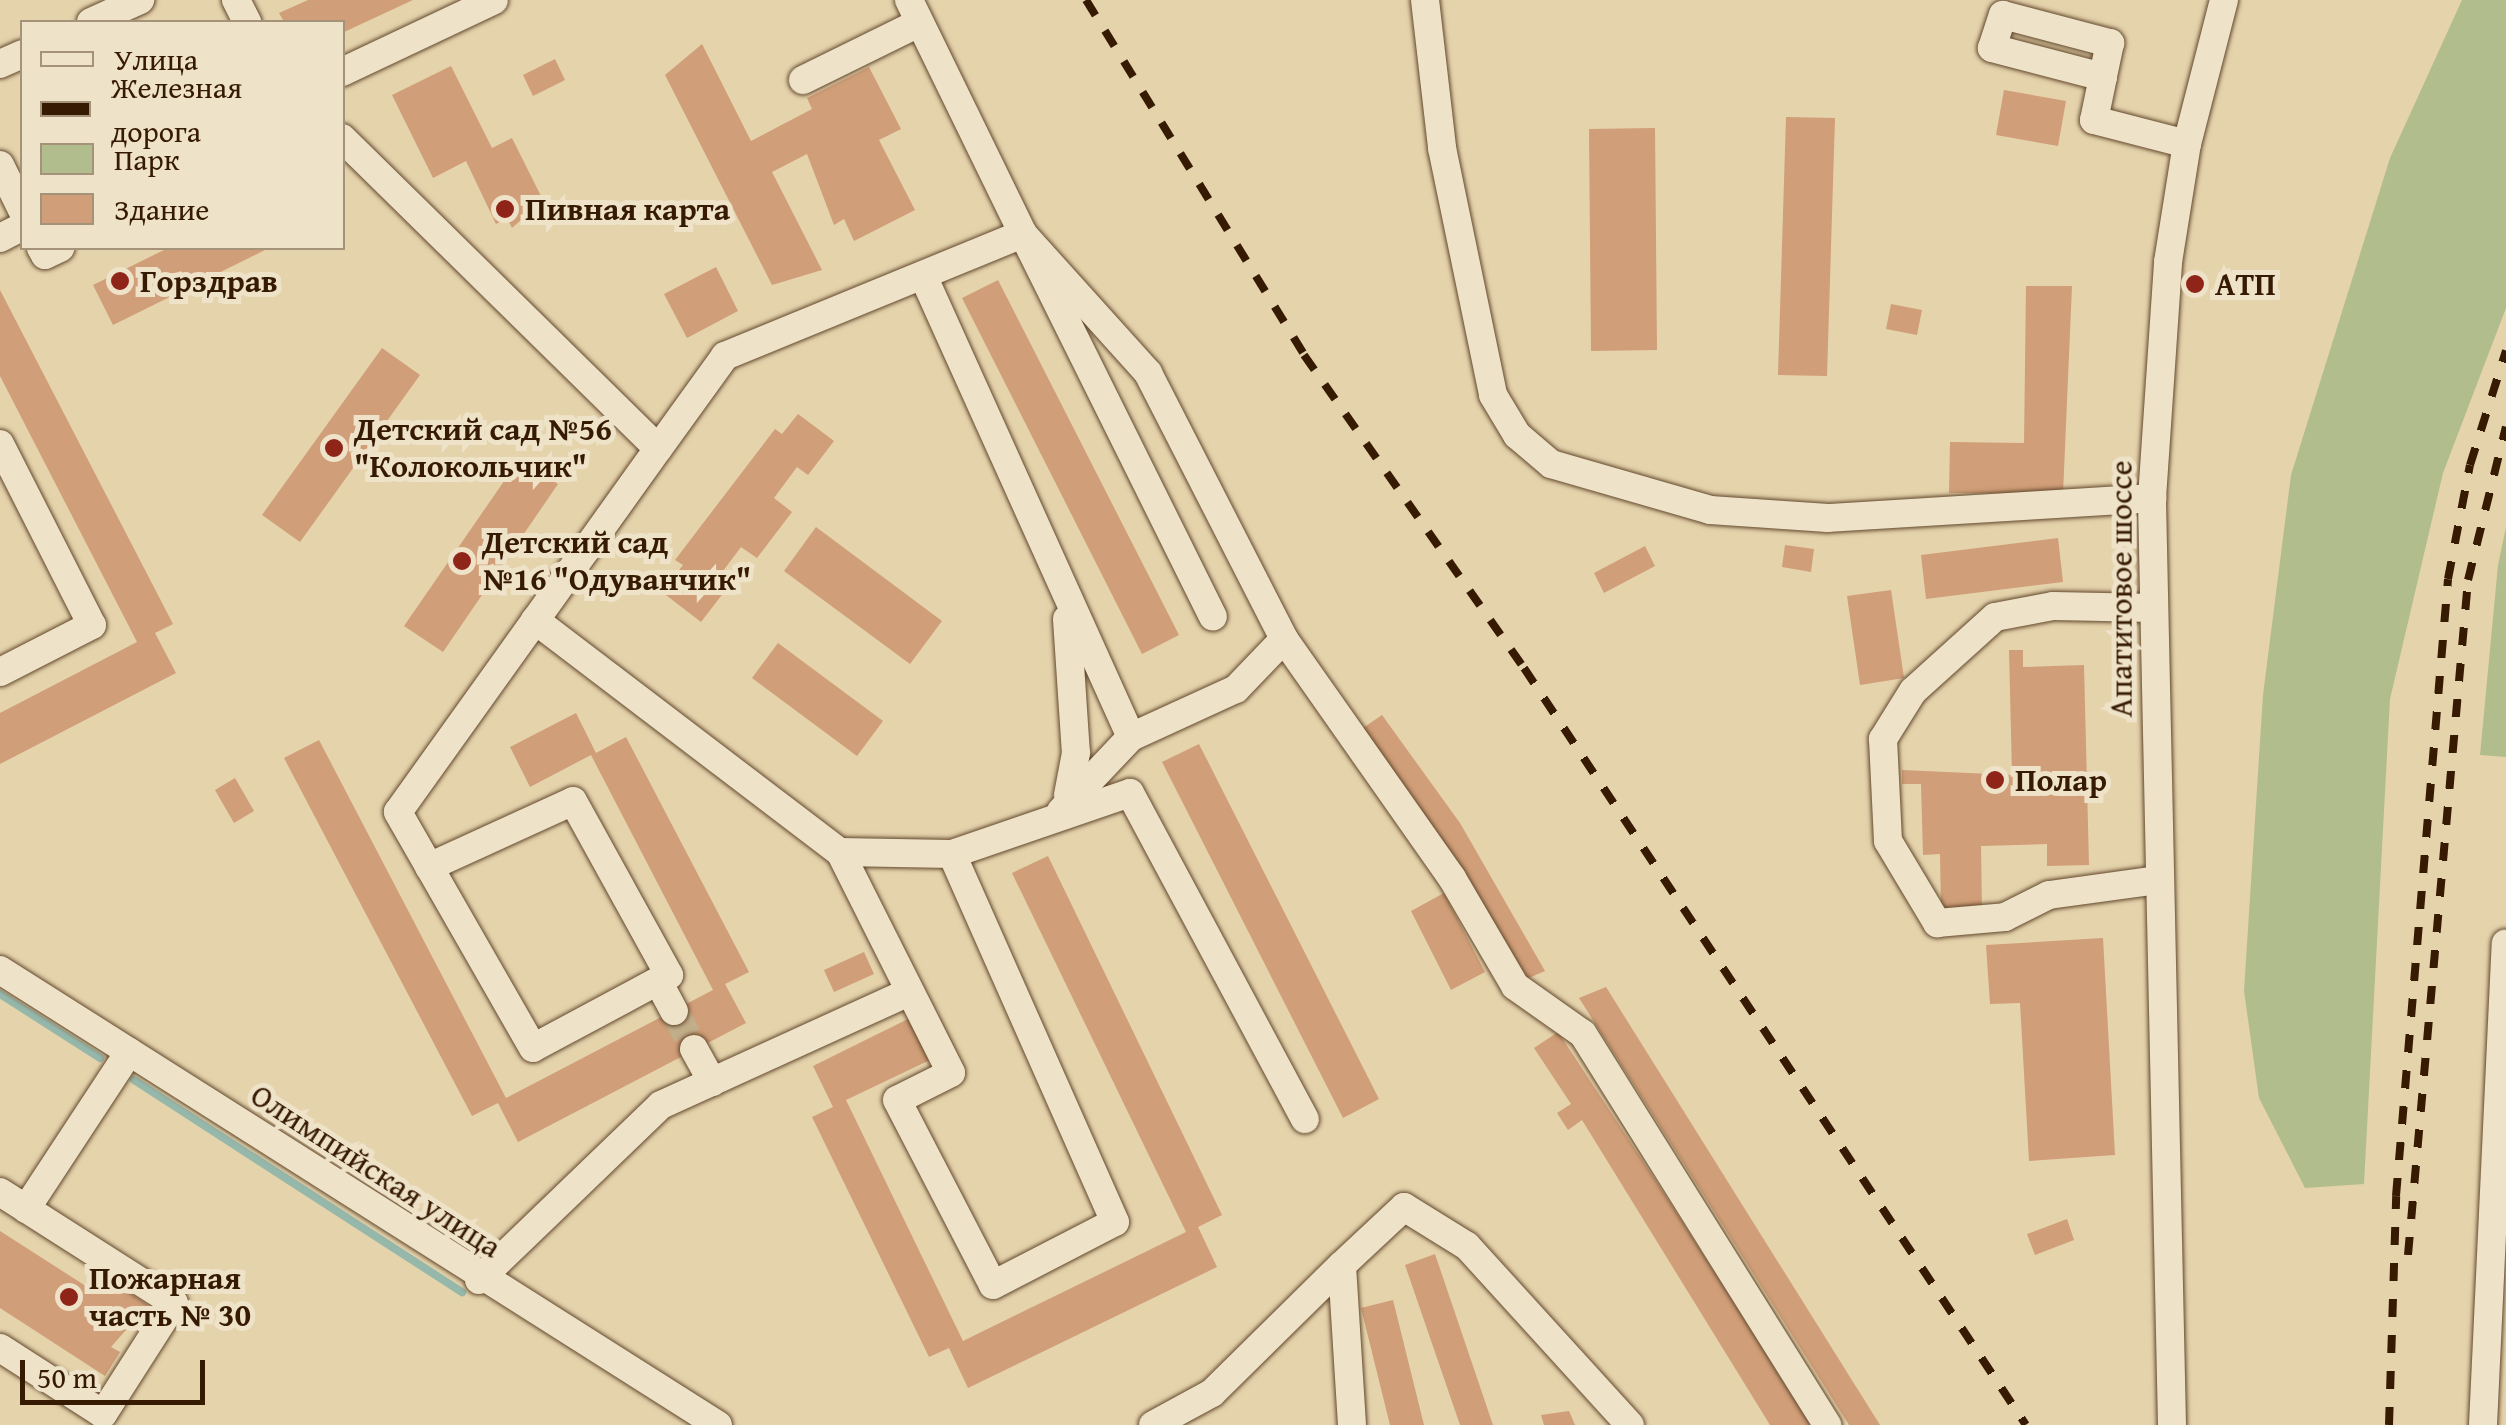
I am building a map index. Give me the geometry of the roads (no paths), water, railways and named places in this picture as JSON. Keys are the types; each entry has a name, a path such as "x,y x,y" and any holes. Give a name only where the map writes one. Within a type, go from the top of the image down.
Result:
{"street":[{"path":"95,20 140,0"},
{"path":"345,71 494,0"},
{"path":"1424,0 1442,148 1493,395 1517,436 1551,464 1710,510 1828,518 2152,498"},
{"name":"Апатитовое шоссе","path":"2172,1425 2152,498 2168,262 2188,144 2224,0"},
{"path":"803,80 914,11 1212,616"},
{"path":"2103,78 2094,120 2188,144"},
{"path":"345,141 658,449"},
{"path":"0,165 20,206"},
{"path":"430,867 573,802 669,975 532,1048 398,812 725,356 925,280 1023,234"},
{"path":"1023,234 1148,373 1284,639 1452,878 1515,986 1584,1034 1827,1425"},
{"path":"925,280 1066,608 1131,737"},
{"path":"0,672 92,625 4,460"},
{"path":"2154,608 2053,606 1996,617 1913,691 1883,739 1888,841 1937,924 2005,917 2050,895 2159,880"},
{"path":"1061,811 1076,752 1066,608"},
{"path":"535,620 840,852 951,1073 897,1100 993,1286 1115,1222 952,854"},
{"path":"1061,811 1131,737 1236,689 1284,639"},
{"path":"840,852 952,854 1061,811 1130,793 1304,1119"},
{"path":"2482,1425 2506,944"},
{"name":"Олимпийская улица","path":"0,970 479,1280 718,1425"},
{"path":"658,980 674,1011"},
{"path":"479,1280 661,1104 910,992"},
{"path":"694,1050 712,1082"},
{"path":"26,1208 129,1052"},
{"path":"0,1192 174,1304 103,1414 0,1348"},
{"path":"1154,1425 1212,1393 1404,1207 1444,1225 1630,1425"},
{"path":"1342,1265 1352,1425"}],"waterway":[{"path":"0,994 100,1058"},
{"path":"134,1080 462,1292"}],"tunnel":[{"path":"674,1011 694,1049"}],"railway":[{"path":"1086,0 1304,355 1524,668 2026,1425"},
{"path":"2389,1425 2396,1196 2448,579 2470,465 2506,351"},
{"path":"2408,1255 2468,580 2506,427"}],"place":[{"name":"Пивная карта","path":"505,209"},
{"name":"Горздрав","path":"120,281"},
{"name":"АТП","path":"2195,284"},
{"name":"Детский сад №56 \"Колокольчик\"","path":"334,448"},
{"name":"Детский сад №16 \"Одуванчик\"","path":"462,561"},
{"name":"Полар","path":"1995,780"},
{"name":"Пожарная часть № 30","path":"69,1297"}]}
